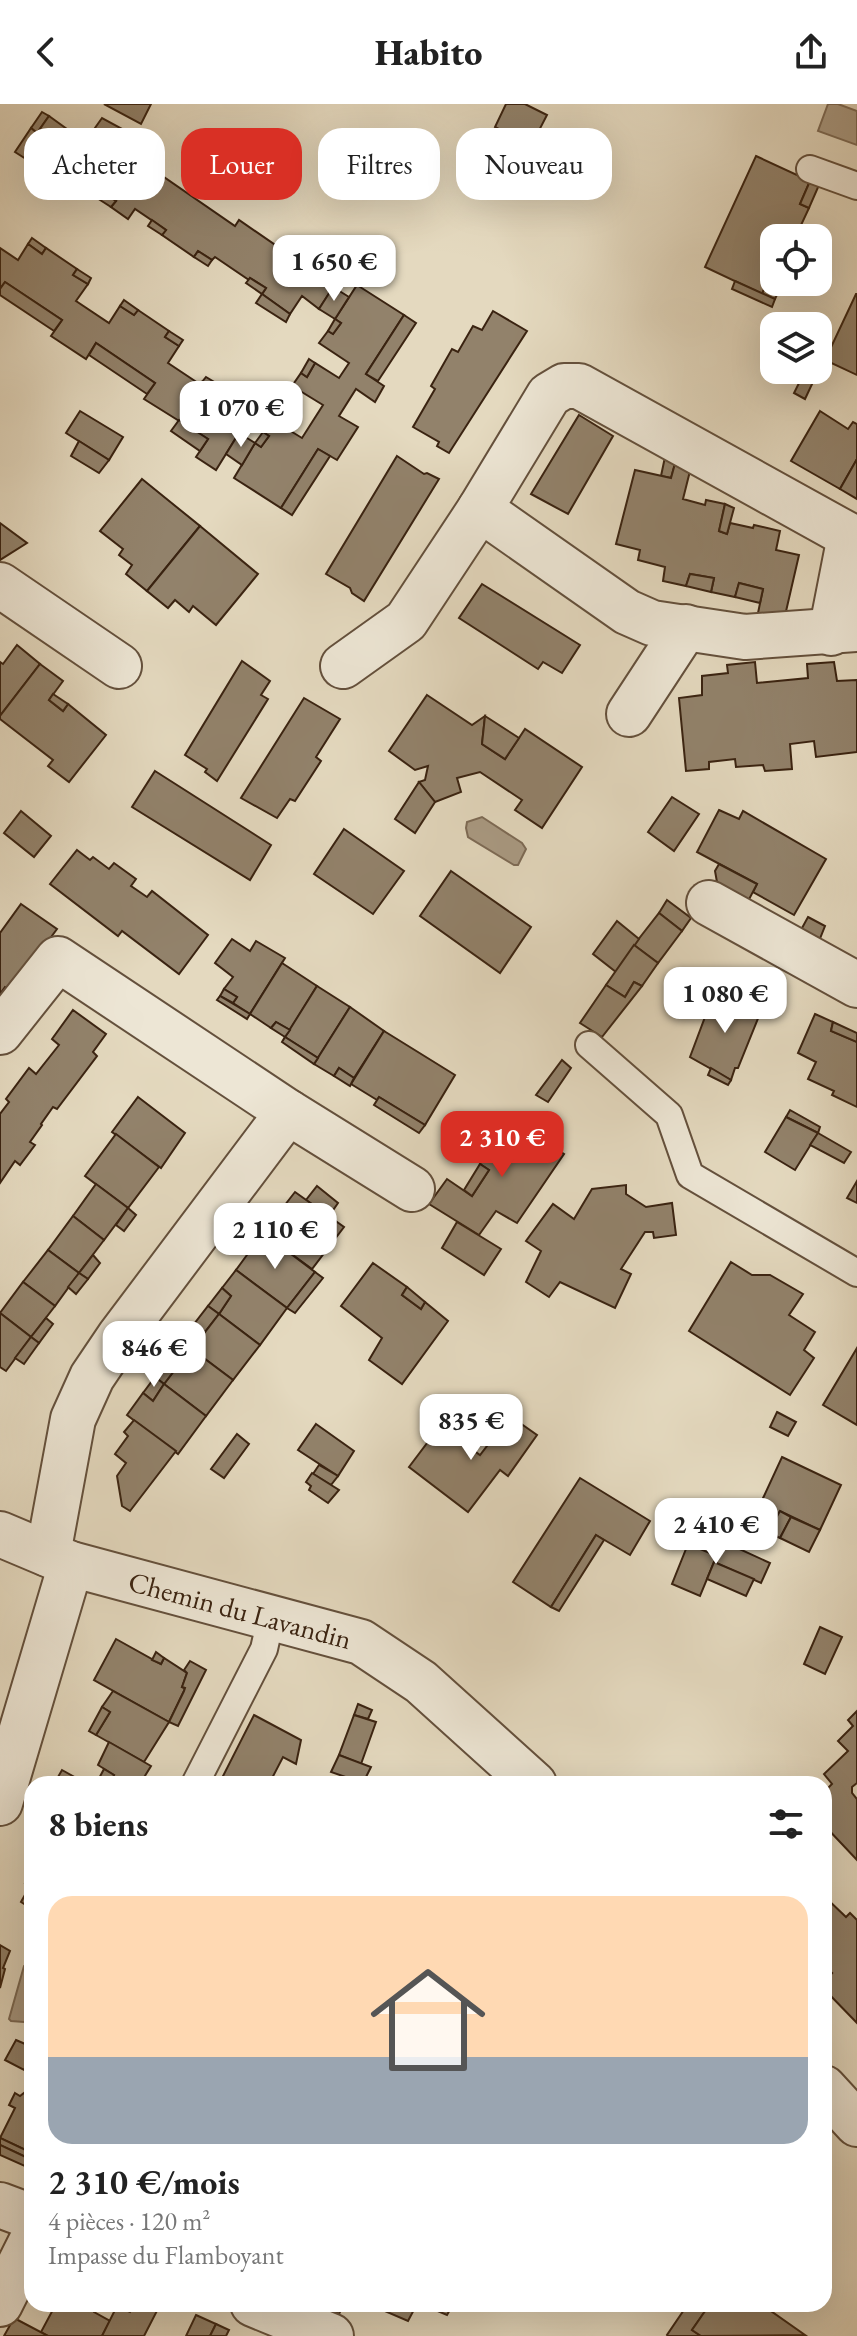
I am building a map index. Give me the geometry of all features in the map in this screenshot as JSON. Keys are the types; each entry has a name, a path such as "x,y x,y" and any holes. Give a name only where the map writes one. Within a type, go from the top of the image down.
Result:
{"street":[{"path":"343,666 406,621 480,509 549,395 564,386 579,386 853,538 844,631 745,637 652,623 627,612 480,509"},
{"path":"0,585 119,666"},
{"path":"629,714 686,627"},
{"path":"709,903 857,985"},
{"path":"0,1032 58,959 288,1112 412,1189"},
{"path":"0,1803 60,1559 73,1419 92,1377 119,1337 288,1112"},
{"name":"Chemin du Lavandin","path":"0,1534 60,1559 361,1642 421,1682 525,1776"},
{"path":"832,2097 857,2124"},
{"path":"0,2205 24,2214"},
{"path":"0,2304 24,2256"},
{"path":"272,2312 331,2336"}],"lane":[{"path":"810,169 857,186"},
{"path":"589,1045 669,1115 690,1175 857,1273"},
{"path":"199,1776 264,1649 271,1618"}],"shaded area":[{"path":"828,104 857,111 857,145 818,131"},
{"path":"482,817 522,843 526,849 518,865 468,837 467,822"},
{"path":"24,1966 24,2022 9,2019"}],"building":[{"path":"104,104 151,104 141,124"},
{"path":"506,104 525,104 547,115 540,128 495,127"},
{"path":"42,112 49,116 41,128 31,128"},
{"path":"49,116 66,128 41,128"},
{"path":"102,118 120,128 95,128"},
{"path":"24,138 24,158 15,152"},
{"path":"756,156 810,181 800,204 809,208 802,224 760,224 760,293 705,267"},
{"path":"165,178 181,189 181,200 197,200 235,226 239,220 316,273 335,244 354,255 319,309 302,296 290,314 262,294 266,288 215,257 212,260 198,251 194,257 162,235 166,230 135,209 128,219 111,207 116,201 165,200"},
{"path":"810,181 819,185 809,208 800,204"},
{"path":"100,200 116,201 111,207"},
{"path":"152,220 166,230 162,235 148,226"},
{"path":"32,238 46,248 42,254 28,244"},
{"path":"28,244 42,254 46,248 77,269 73,275 88,284 76,301 109,323 120,306 134,315 138,310 169,331 165,337 179,346 168,363 201,385 202,382 217,392 221,386 237,396 222,421 239,433 216,470 196,457 208,439 144,399 155,383 96,343 86,359 51,336 62,320 5,282 0,289 0,248 18,260"},
{"path":"198,251 212,260 208,266 194,257"},
{"path":"77,269 91,278 88,284 73,275"},
{"path":"250,278 266,288 262,294 246,283"},
{"path":"735,281 760,292 760,296 775,299 772,307 732,289"},
{"path":"5,282 62,320 54,331 0,295"},
{"path":"357,285 404,315 366,374 384,386 375,402 356,389 339,416 358,427 337,460 318,449 281,508 234,478 255,443 261,447 269,436 263,432 271,419 302,438 323,405 292,386 301,373 307,377 315,363 339,378 349,363 319,343 328,331 333,334 341,323 335,319"},
{"path":"333,287 349,297 335,319 319,309"},
{"path":"262,294 290,314 286,322 256,303"},
{"path":"857,294 857,375 832,363 832,345"},
{"path":"124,300 138,310 134,315 120,306"},
{"path":"493,311 527,331 449,453 437,446 439,442 413,427 435,389 431,386 452,349 458,352 473,326 482,330"},
{"path":"404,315 416,323 378,381 366,374"},
{"path":"335,319 341,323 333,334 328,331"},
{"path":"169,331 183,340 179,346 165,337"},
{"path":"96,343 155,383 147,394 89,355"},
{"path":"309,359 315,363 307,377 301,373"},
{"path":"206,377 221,386 217,392 202,382"},
{"path":"798,384 812,384 805,399 794,393"},
{"path":"80,411 123,437 109,460 66,433"},
{"path":"820,411 848,429 853,422 857,424 857,459 840,489 791,461"},
{"path":"579,415 613,436 568,514 531,494"},
{"path":"179,420 208,439 200,451 171,431"},
{"path":"263,432 269,436 261,447 255,443"},
{"path":"239,433 255,443 242,465 226,454"},
{"path":"79,441 109,460 99,473 71,456"},
{"path":"318,449 330,456 292,515 281,508"},
{"path":"397,456 424,474 439,479 364,601 350,588 326,574"},
{"path":"665,457 676,460 671,478 661,476"},
{"path":"857,459 857,499 840,489"},
{"path":"676,460 692,463 683,499 705,505 706,500 725,504 719,531 727,534 730,523 780,531 776,550 799,555 784,620 758,613 763,589 739,583 735,597 711,592 714,578 690,574 686,586 663,581 665,567 638,560 640,550 616,544 635,470 671,478"},
{"path":"142,479 200,526 147,591 126,574 132,565 119,555 123,549 100,531"},
{"path":"725,504 734,508 727,534 719,531"},
{"path":"0,523 27,543 0,560"},
{"path":"200,526 258,574 216,625 193,606 189,612 175,600 168,608 147,591"},
{"path":"690,574 714,578 711,592 686,586"},
{"path":"739,583 763,589 760,603 735,597"},
{"path":"482,584 580,645 562,673 543,662 538,669 459,618"},
{"path":"17,645 40,664 0,716 0,662 3,664"},
{"path":"242,661 270,681 261,695 268,699 217,781 205,772 207,769 185,755"},
{"path":"755,662 757,683 808,678 807,664 834,662 837,681 857,680 857,752 816,757 814,741 790,744 792,769 765,771 763,765 736,767 735,759 709,762 709,769 686,771 679,698 702,695 702,676 728,673 727,665"},
{"path":"40,664 63,681 49,700 63,711 68,704 106,735 69,782 48,766 53,760 0,719"},
{"path":"53,694 68,704 63,711 49,700"},
{"path":"427,695 472,725 485,716 482,744 505,759 525,729 582,767 542,828 515,810 522,800 480,772 457,778 461,792 435,802 419,782 425,780 428,766 415,770 389,751"},
{"path":"304,698 340,719 316,757 321,761 295,801 290,799 277,818 241,798"},
{"path":"485,716 519,738 505,759 482,744"},
{"path":"155,771 271,845 250,880 132,807"},
{"path":"419,782 435,802 415,833 395,819"},
{"path":"672,797 699,814 674,851 648,832"},
{"path":"719,810 739,819 743,811 826,859 794,915 753,892 757,884 697,852"},
{"path":"21,811 51,836 34,857 4,833"},
{"path":"344,829 404,871 373,914 314,874"},
{"path":"77,850 109,869 114,863 136,879 131,886 147,897 152,891 208,935 179,974 122,931 118,936 50,884"},
{"path":"719,864 757,884 743,911 720,899 715,871"},
{"path":"451,871 531,927 500,973 420,916"},
{"path":"667,900 691,918 682,931 659,913"},
{"path":"21,904 57,929 11,991 5,987 0,994 0,933"},
{"path":"659,913 682,931 658,963 634,945"},
{"path":"808,917 825,926 815,951 796,939"},
{"path":"617,921 639,939 616,972 593,954"},
{"path":"232,939 250,951 256,941 285,958 250,1014 233,1003 237,997 224,989 233,977 215,963"},
{"path":"634,945 658,963 642,986 634,982 625,997 606,985"},
{"path":"282,963 317,986 290,1030 276,1022 271,1028 250,1014"},
{"path":"634,982 642,986 602,1037 580,1023 606,985 625,997"},
{"path":"317,986 350,1007 318,1058 285,1037"},
{"path":"224,989 237,997 233,1003 220,996"},
{"path":"714,993 761,1011 731,1080 690,1057"},
{"path":"220,996 250,1014 247,1019 217,1000"},
{"path":"350,1007 384,1031 354,1078 339,1068 334,1076 314,1064"},
{"path":"73,1010 106,1034 93,1052 97,1056 57,1109 53,1107 30,1142 35,1145 20,1165 15,1161 0,1183 0,1114 9,1102 6,1099 29,1068 36,1074 59,1045 52,1039"},
{"path":"815,1014 833,1022 831,1031 857,1042 857,1107 832,1095 834,1091 808,1079 816,1062 798,1053"},
{"path":"276,1022 290,1030 285,1037 271,1028"},
{"path":"833,1022 857,1033 857,1042 831,1031"},
{"path":"384,1031 455,1075 425,1125 351,1084"},
{"path":"285,1037 318,1058 314,1064 282,1042"},
{"path":"562,1060 571,1068 548,1102 536,1095"},
{"path":"339,1068 354,1078 350,1086 334,1076"},
{"path":"711,1068 731,1080 728,1085 708,1075"},
{"path":"138,1097 185,1133 161,1168 112,1132"},
{"path":"379,1097 425,1125 419,1133 374,1105"},
{"path":"790,1110 820,1127 818,1133 786,1117"},
{"path":"505,1115 564,1154 517,1223 496,1211 479,1235 429,1204 447,1179 472,1196 489,1170 480,1164 493,1145 487,1142"},
{"path":"786,1117 818,1133 795,1170 765,1152"},
{"path":"818,1133 851,1152 844,1163 810,1145"},
{"path":"116,1134 159,1167 128,1208 85,1176"},
{"path":"480,1164 489,1170 472,1196 464,1190"},
{"path":"857,1181 857,1203 847,1198"},
{"path":"96,1184 128,1208 104,1240 73,1216"},
{"path":"626,1185 626,1194 646,1207 672,1203 676,1235 654,1238 653,1232 645,1232 621,1269 631,1274 615,1308 560,1282 549,1297 526,1282 541,1251 526,1241 553,1204 574,1219 592,1189"},
{"path":"317,1186 338,1203 329,1216 306,1200"},
{"path":"295,1192 344,1227 312,1269 263,1233"},
{"path":"128,1208 136,1215 124,1231 116,1225"},
{"path":"73,1216 104,1240 79,1273 48,1250"},
{"path":"457,1222 501,1249 484,1275 442,1248"},
{"path":"263,1233 315,1272 287,1308 236,1270"},
{"path":"48,1250 79,1273 55,1306 23,1282"},
{"path":"93,1255 100,1263 88,1279 79,1273"},
{"path":"731,1262 752,1275 770,1275 803,1294 789,1315 815,1332 804,1350 814,1358 790,1395 689,1331"},
{"path":"373,1263 407,1287 402,1295 421,1309 425,1302 448,1321 402,1384 369,1360 382,1338 341,1306"},
{"path":"236,1270 287,1308 260,1345 219,1314 231,1296 222,1288"},
{"path":"315,1272 323,1278 295,1313 287,1308"},
{"path":"79,1273 88,1279 76,1294 68,1287"},
{"path":"23,1282 55,1306 31,1337 0,1313"},
{"path":"407,1287 425,1302 421,1309 402,1295"},
{"path":"222,1288 231,1296 219,1314 208,1306"},
{"path":"208,1306 219,1314 205,1332 194,1324"},
{"path":"0,1313 31,1337 6,1371 0,1367"},
{"path":"219,1314 260,1345 233,1380 181,1341 194,1324 205,1332"},
{"path":"46,1318 53,1324 39,1343 31,1337"},
{"path":"31,1337 39,1343 24,1364 15,1358"},
{"path":"181,1341 233,1380 206,1416 164,1384 180,1363 171,1357"},
{"path":"857,1348 857,1425 823,1405"},
{"path":"171,1357 180,1363 164,1384 155,1377"},
{"path":"155,1377 164,1384 153,1401 143,1393"},
{"path":"164,1384 206,1416 178,1454 127,1415 143,1393 153,1401"},
{"path":"777,1412 796,1422 788,1436 770,1427"},
{"path":"510,1416 537,1435 508,1476 500,1470 468,1512 409,1467 440,1426 480,1455"},
{"path":"134,1420 176,1451 130,1511 122,1506 117,1476 126,1463 115,1454 128,1436 124,1432"},
{"path":"316,1424 354,1451 338,1476 298,1450"},
{"path":"237,1434 249,1444 224,1478 211,1469"},
{"path":"782,1457 841,1485 820,1530 780,1511 776,1518 758,1509"},
{"path":"319,1465 338,1476 331,1485 313,1474"},
{"path":"312,1473 339,1490 328,1503 309,1490 311,1486 306,1482"},
{"path":"580,1478 650,1521 630,1555 596,1535 551,1607 513,1582"},
{"path":"758,1509 776,1518 780,1511 791,1517 780,1538 751,1525"},
{"path":"791,1517 820,1530 809,1552 780,1538"},
{"path":"596,1535 604,1540 559,1611 551,1607"},
{"path":"722,1541 770,1563 761,1583 714,1562 700,1596 672,1584 688,1544 717,1556"},
{"path":"714,1562 754,1579 746,1596 707,1579"},
{"path":"820,1627 842,1637 825,1674 804,1664"},
{"path":"116,1639 161,1664 164,1658 187,1673 182,1687 184,1691 169,1722 94,1680"},
{"path":"156,1652 164,1658 161,1664 152,1660"},
{"path":"190,1661 206,1670 178,1726 169,1722 184,1691 182,1687 187,1673 184,1670"},
{"path":"113,1691 169,1722 144,1762 96,1735 110,1712 102,1707"},
{"path":"358,1704 372,1710 368,1719 354,1715"},
{"path":"102,1707 110,1712 96,1735 89,1731"},
{"path":"857,1711 857,1783 852,1787 852,1793 857,1799 857,1860 832,1833 832,1776 824,1774 848,1751 838,1741 853,1726 848,1720"},
{"path":"254,1715 301,1740 296,1764 283,1757 273,1776 223,1776"},
{"path":"354,1715 376,1722 361,1764 339,1755"},
{"path":"109,1742 151,1766 145,1776 113,1776 98,1765"},
{"path":"339,1755 371,1767 366,1776 343,1776 331,1772"},
{"path":"104,1769 114,1775 113,1776 100,1776"},
{"path":"62,1770 73,1776 59,1776"},
{"path":"832,1904 846,1917 850,1913 857,1920 857,2023 832,1997"},
{"path":"0,1945 10,1951 0,1988"},
{"path":"16,2040 24,2044 24,2070 5,2060"},
{"path":"15,2093 20,2096 24,2093 24,2149 0,2138 15,2108 9,2105"},
{"path":"0,2138 24,2149 24,2156 0,2145"},
{"path":"0,2145 24,2156 24,2166 0,2155"},
{"path":"52,2312 94,2312 110,2321 102,2336 48,2336 41,2332"},
{"path":"114,2312 156,2312 144,2336 102,2336"},
{"path":"387,2312 413,2312 408,2321"},
{"path":"683,2312 704,2312 692,2330 701,2336 667,2335"},
{"path":"704,2312 772,2312 805,2335 701,2336 692,2330"},
{"path":"196,2315 216,2324 210,2336 186,2336"},
{"path":"14,2318 48,2336 4,2336"},
{"path":"216,2324 229,2330 226,2336 210,2336"}]}
